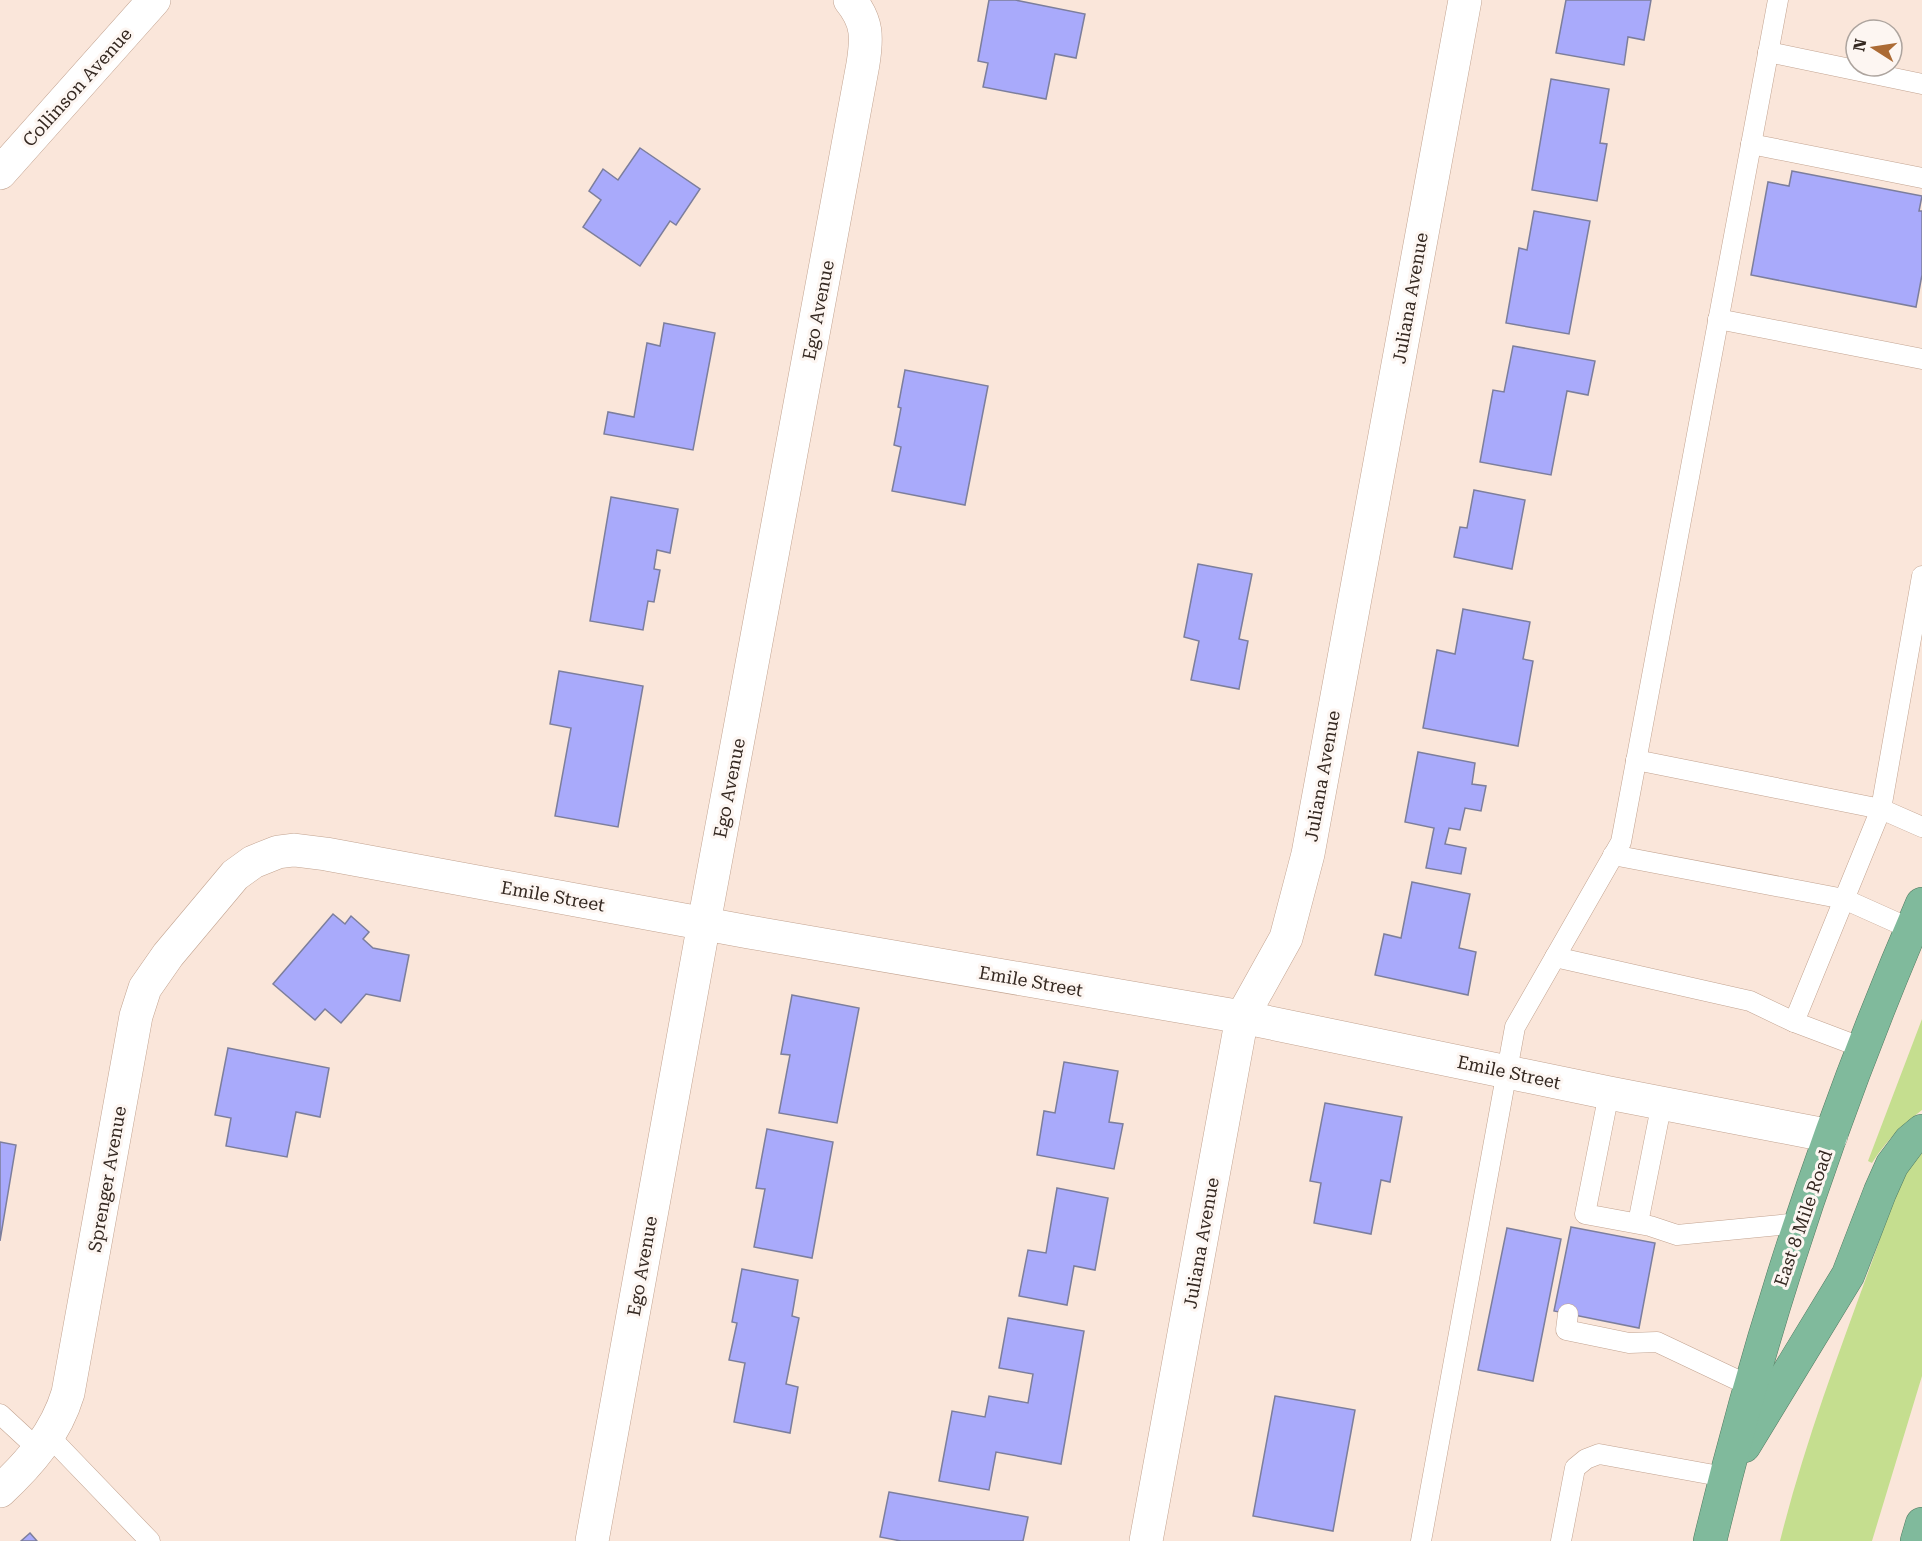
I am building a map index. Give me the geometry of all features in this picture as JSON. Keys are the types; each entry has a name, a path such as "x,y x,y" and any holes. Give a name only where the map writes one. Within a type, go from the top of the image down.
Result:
{"highway":[{"name":"East 8 Mile Road","path":"1710,1541 1750,1386 1800,1223 1863,1048 1917,916"},
{"path":"1725,1477 1848,1275 1892,1165 1910,1141 1922,1131"},
{"path":"1917,1541 1922,1524"}],"street":[{"name":"Collinson Avenue","path":"0,173 154,0"},
{"name":"Ego Avenue","path":"592,1541 858,94 866,35 862,18 850,0"},
{"name":"Juliana Avenue","path":"1146,1541 1242,1017 1286,938 1308,854 1465,0"},
{"name":"Emile Street","path":"235,875 253,862 278,852 294,850 326,855 1242,1017 1609,1093 1831,1136"},
{"name":"Sprenger Avenue","path":"0,1491 44,1443 63,1411 136,1016 145,988 168,956 235,875"}],"lane":[{"path":"1421,1541 1515,1027 1621,842 1778,0"},
{"path":"1768,52 1922,84"},
{"path":"1751,144 1922,178"},
{"path":"1718,319 1922,359"},
{"path":"1794,1022 1881,809 1922,576"},
{"path":"1636,760 1881,809 1922,827"},
{"path":"1613,855 1844,899 1917,916"},
{"path":"1555,957 1750,1001 1794,1022 1863,1048"},
{"path":"1609,1093 1584,1221 1677,1234 1800,1223"},
{"path":"1645,1230 1662,1102"},
{"path":"1568,1314 1566,1330 1596,1328 1657,1342 1750,1386"},
{"path":"0,1414 44,1443 150,1541"},
{"path":"1561,1541 1575,1468 1586,1459 1599,1454 1725,1477"}],"green space":[{"path":"1922,1019 1922,1110 1894,1134 1872,1163 1868,1161"},
{"path":"1922,1153 1922,1376 1872,1541 1780,1541 1811,1434 1887,1218 1906,1173"}],"building":[{"path":"989,0 1015,0 1085,14 1076,58 1055,54 1046,99 983,87 988,63 978,61"},
{"path":"1566,0 1651,0 1644,40 1628,37 1624,65 1556,53"},
{"path":"1551,79 1609,89 1600,143 1607,144 1597,201 1532,190"},
{"path":"640,148 700,189 676,225 670,221 640,266 583,227 601,200 589,191 603,169 618,180"},
{"path":"1792,171 1922,196 1919,211 1922,211 1922,275 1916,307 1751,275 1768,182 1789,186"},
{"path":"1534,211 1590,221 1569,334 1506,323 1519,248 1527,250"},
{"path":"664,323 715,333 693,450 604,434 608,412 634,417 647,343 660,346"},
{"path":"1513,346 1595,361 1588,395 1567,391 1551,475 1480,462 1493,390 1504,392"},
{"path":"905,370 988,386 965,505 892,491 901,447 894,445"},
{"path":"1474,490 1525,500 1512,569 1454,557 1460,527 1467,528"},
{"path":"611,497 678,509 670,553 657,550 654,569 660,570 654,602 648,601 643,630 590,621"},
{"path":"1198,564 1252,574 1239,639 1248,641 1239,689 1191,680 1199,641 1184,637"},
{"path":"1463,609 1530,622 1523,659 1533,661 1518,746 1423,728 1437,650 1455,654"},
{"path":"559,671 643,686 618,827 555,816 571,728 550,724"},
{"path":"1418,752 1475,763 1472,784 1486,786 1481,811 1465,808 1460,830 1449,828 1445,844 1466,848 1461,874 1426,868 1434,828 1405,822"},
{"path":"1412,882 1470,894 1459,948 1476,952 1468,995 1375,975 1384,934 1401,938"},
{"path":"333,914 345,924 351,916 369,932 363,939 373,948 409,955 400,1001 366,994 341,1023 325,1009 315,1020 273,984"},
{"path":"792,995 859,1008 837,1123 779,1113 790,1055 781,1054"},
{"path":"228,1048 329,1068 320,1117 296,1112 287,1157 226,1146 231,1118 215,1115"},
{"path":"1064,1062 1118,1071 1109,1122 1123,1124 1114,1169 1037,1155 1044,1111 1055,1113"},
{"path":"1325,1103 1402,1117 1390,1182 1381,1180 1371,1234 1314,1223 1321,1183 1310,1181"},
{"path":"767,1129 833,1142 812,1258 754,1247 765,1189 756,1188"},
{"path":"0,1142 16,1145 0,1241"},
{"path":"1057,1188 1108,1198 1095,1270 1074,1266 1067,1305 1019,1296 1028,1250 1046,1253"},
{"path":"1571,1227 1655,1243 1639,1328 1554,1311"},
{"path":"1507,1228 1561,1239 1533,1381 1478,1370"},
{"path":"742,1269 798,1280 792,1316 799,1318 786,1384 798,1387 790,1433 734,1422 745,1363 729,1360 737,1323 732,1322"},
{"path":"1008,1318 1084,1331 1061,1464 996,1452 989,1490 939,1481 952,1411 985,1417 989,1396 1028,1403 1033,1374 999,1368"},
{"path":"1275,1396 1355,1410 1333,1531 1253,1516"},
{"path":"889,1492 1028,1517 1023,1541 901,1541 880,1537"},
{"path":"30,1533 37,1541 21,1541"}]}
